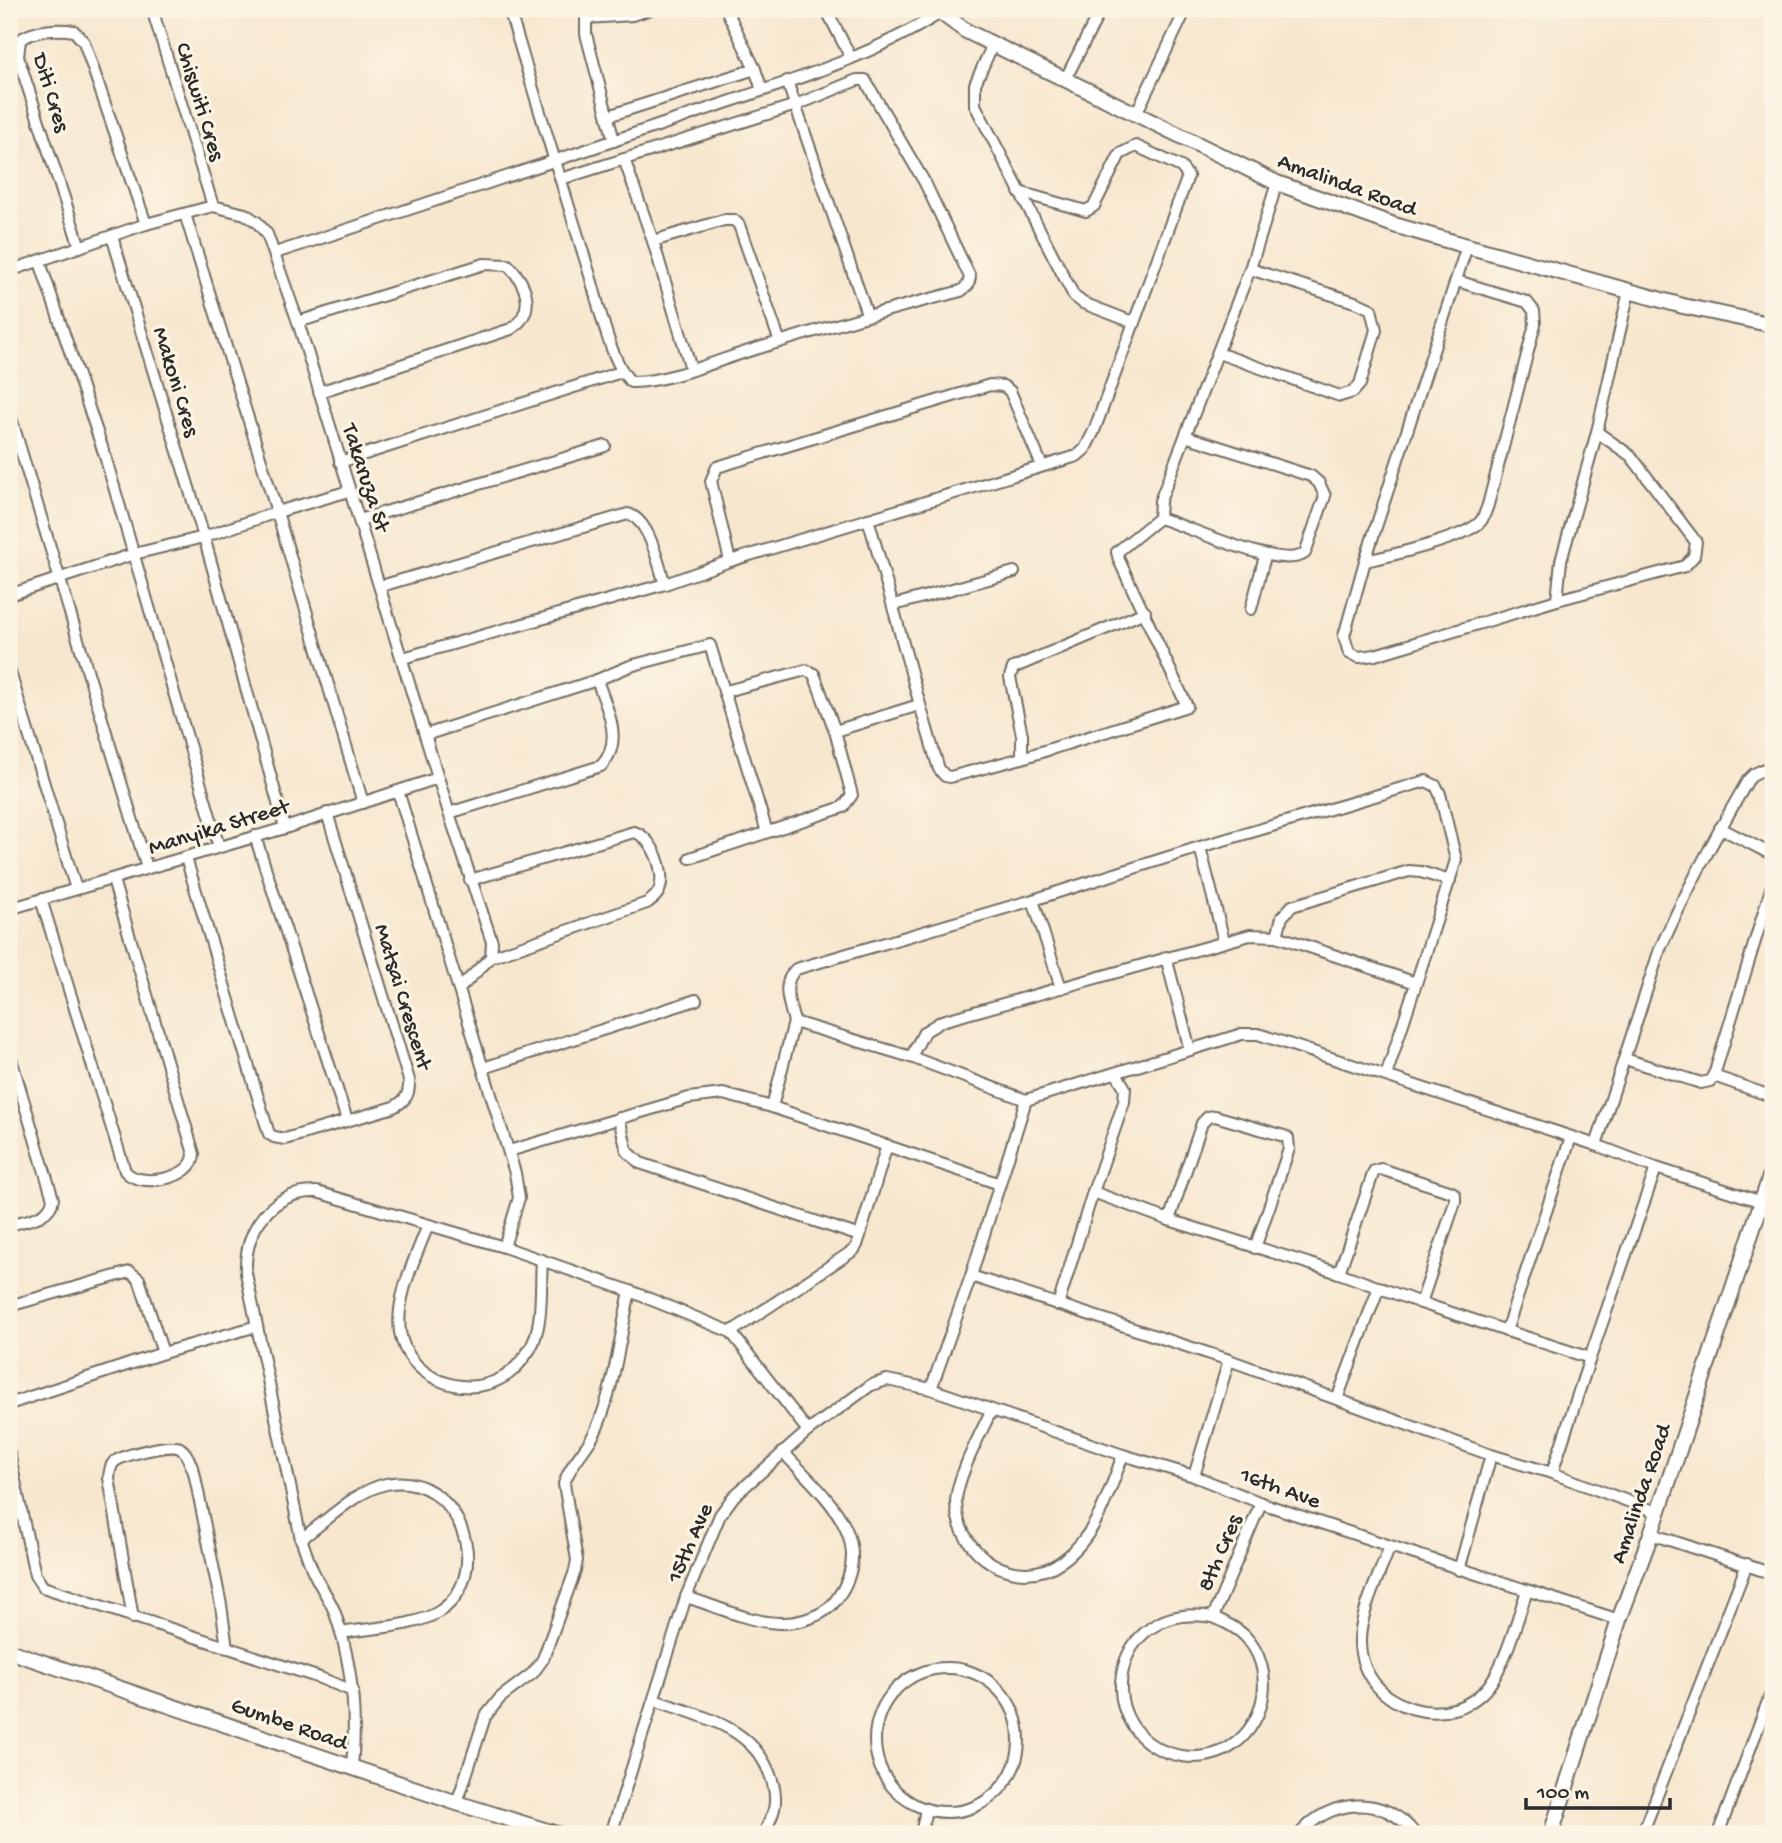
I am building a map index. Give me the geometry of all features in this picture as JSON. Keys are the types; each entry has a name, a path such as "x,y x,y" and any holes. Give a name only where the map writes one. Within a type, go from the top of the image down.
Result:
{"street":[{"name":"Chiswiti Cres","path":"152,9 213,206"},
{"path":"509,9 554,162 621,372 631,382 643,382 691,369 867,314 961,291 968,285 970,277 925,183 865,80 857,80 796,105 561,179"},
{"path":"614,141 586,34 586,13 632,15 651,9"},
{"path":"726,9 755,69 762,90"},
{"path":"827,9 851,58"},
{"path":"1066,78 1101,9"},
{"path":"1136,114 1186,9"},
{"path":"275,253 554,162 851,58 909,33 938,11"},
{"name":"Amalinda Road","path":"938,11 966,31 1277,183 1394,225 1467,246 1683,306 1773,325"},
{"name":"Diti Cres","path":"80,247 18,57 20,40 27,34 64,29 74,31 84,43 146,224"},
{"path":"993,44 975,84 975,105 1019,192 1074,296 1083,303 1135,323"},
{"path":"608,116 755,69"},
{"path":"787,81 867,314"},
{"path":"403,658 665,584 730,561 1077,456 1094,431 1188,176 1185,169 1140,146 1120,154 1094,206 1086,211 1019,192"},
{"path":"624,159 653,241 691,369"},
{"path":"868,519 894,605 919,705 939,769 945,776 950,777 1022,758 1187,706 1117,552 1159,518 1160,501 1250,269 1277,183"},
{"path":"9,271 146,224 213,206"},
{"name":"Takaruza St","path":"213,206 234,210 257,222 267,234 275,253 381,586 470,880 492,942 491,957"},
{"path":"185,214 363,803"},
{"path":"653,241 724,220 734,220 739,225 780,342"},
{"name":"Makoni Cres","path":"111,236 204,537 285,828"},
{"path":"1467,246 1344,636 1349,653 1359,657 1375,655 1558,600 1685,566 1694,556 1696,542 1631,456 1597,432"},
{"path":"40,262 105,456 219,847"},
{"path":"298,322 494,263 508,265 522,284 526,314 520,323 511,329 319,392"},
{"path":"1218,353 1340,396 1353,392 1360,384 1376,330 1371,309 1250,269"},
{"path":"1366,561 1398,554 1471,529 1482,520 1488,505 1535,324 1534,311 1527,302 1457,281"},
{"path":"1558,600 1561,561 1597,432 1629,291"},
{"path":"340,462 621,372"},
{"path":"730,561 711,481 717,467 730,463 990,385 1003,386 1010,391 1042,466"},
{"path":"9,411 147,868"},
{"path":"1159,518 1265,556 1294,558 1306,553 1325,496 1319,483 1311,476 1185,436"},
{"path":"359,520 605,446"},
{"path":"9,595 134,554 204,537 349,491"},
{"path":"381,586 628,514 635,516 646,528 665,584"},
{"path":"1251,609 1265,556"},
{"path":"894,605 1014,572"},
{"path":"1022,758 1022,735 1010,677 1013,667 1144,612"},
{"path":"425,735 597,680 630,666 710,645 767,832"},
{"path":"9,669 76,889"},
{"path":"690,858 843,807 852,795 835,731 814,674 806,670 726,691"},
{"path":"449,813 601,766 611,752 613,730 597,680"},
{"path":"835,731 919,705"},
{"path":"1596,1144 1660,949 1720,828 1748,780 1773,765"},
{"name":"Manyika Street","path":"9,909 285,828 438,778"},
{"path":"772,1107 794,1022 786,988 787,979 796,969 1033,901 1199,847 1426,781 1436,786 1440,794 1456,860 1386,1076"},
{"path":"398,791 509,1152 519,1198 504,1247"},
{"name":"Matsai Crescent","path":"186,858 266,1128 274,1137 285,1139 399,1104 410,1091 409,1080 327,813"},
{"path":"1720,828 1773,855"},
{"path":"459,989 491,957 646,903 658,892 661,883 649,842 643,834 627,832 470,880"},
{"path":"255,836 346,1120"},
{"path":"1199,847 1224,941"},
{"path":"1277,936 1286,911 1329,895 1409,871 1450,881"},
{"path":"41,900 125,1171 135,1180 146,1181 183,1172 191,1167 194,1154 113,880"},
{"path":"1625,1059 1701,1083 1710,1081 1714,1076 1773,882"},
{"path":"1033,901 1060,988"},
{"path":"911,1057 924,1032 931,1026 1250,935 1277,936 1416,984"},
{"path":"1167,957 1190,1050"},
{"path":"483,1068 696,1000"},
{"path":"794,1022 911,1057 1026,1100 1242,1034 1258,1034 1596,1144 1656,1168 1762,1202"},
{"path":"9,1052 53,1199 52,1206 43,1215 9,1225"},
{"path":"1058,1305 1124,1102 1125,1088 1116,1073"},
{"path":"1714,1076 1773,1097"},
{"path":"509,1152 689,1098 714,1094 772,1107 1000,1184"},
{"path":"931,1389 971,1276 1026,1100"},
{"path":"1169,1220 1202,1123 1208,1117 1215,1116 1284,1136 1288,1138 1289,1149 1255,1248"},
{"path":"619,1118 627,1151 640,1163 860,1236"},
{"path":"1506,1331 1571,1137"},
{"path":"731,1332 847,1255 857,1245 887,1145"},
{"path":"1552,1473 1656,1168"},
{"name":"Amalinda Road","path":"1551,1834 1619,1620 1651,1534 1773,1168"},
{"path":"1339,1273 1374,1171 1381,1169 1452,1192 1455,1202 1420,1303"},
{"path":"352,1767 355,1737 353,1691 341,1633 334,1612 313,1573 302,1539 246,1273 245,1255 250,1237 261,1220 280,1200 293,1194 317,1192 504,1247 630,1291 731,1332 807,1431"},
{"path":"1093,1192 1169,1220 1339,1273 1420,1303 1590,1358"},
{"path":"428,1225 400,1308 400,1331 404,1346 416,1366 435,1379 457,1387 480,1387 501,1379 519,1365 532,1346 538,1323 542,1260"},
{"path":"9,1306 130,1272 139,1279 163,1353"},
{"path":"971,1276 1229,1360 1657,1512"},
{"path":"1337,1399 1379,1287"},
{"path":"457,1803 485,1717 500,1698 533,1673 543,1659 575,1572 577,1560 564,1484 567,1474 595,1432 604,1409 630,1291"},
{"path":"9,1404 163,1353 257,1326"},
{"path":"1194,1476 1229,1360"},
{"name":"15th Ave","path":"611,1834 686,1597 720,1515 734,1496 807,1431 871,1385 880,1381 894,1381 931,1389"},
{"name":"16th Ave","path":"931,1389 1123,1455 1194,1476 1261,1503 1459,1570 1619,1620"},
{"path":"991,1411 960,1483 956,1499 959,1522 966,1538 984,1560 1001,1569 1019,1574 1033,1573 1063,1560 1079,1545 1100,1514 1123,1455"},
{"path":"133,1618 109,1478 110,1469 118,1460 166,1446 178,1447 186,1454 194,1472 227,1648"},
{"path":"686,1597 763,1621 781,1623 818,1615 833,1605 847,1586 853,1560 846,1525 831,1504 783,1452"},
{"path":"9,1453 13,1494 35,1574 43,1587 353,1691"},
{"path":"1459,1570 1491,1455"},
{"path":"302,1539 363,1494 389,1483 417,1485 434,1492 459,1520 464,1535 466,1573 461,1586 439,1612 422,1619 341,1633"},
{"name":"8th Cres","path":"1213,1616 1261,1503"},
{"path":"1651,1534 1773,1574"},
{"path":"1390,1546 1362,1623 1360,1643 1363,1663 1372,1681 1386,1696 1403,1707 1422,1712 1442,1712 1461,1707 1478,1696 1492,1681 1501,1663 1527,1591"},
{"path":"1642,1834 1747,1564"},
{"name":"8th Cres","path":"1176,1615 1213,1616 1230,1624 1245,1636 1256,1652 1264,1679 1261,1707 1248,1731 1226,1749 1209,1756 1190,1758 1172,1755 1147,1741 1129,1720 1121,1683 1124,1664 1143,1633 1159,1622 1176,1615"},
{"name":"Gumbe Road","path":"9,1651 457,1803 557,1834"},
{"path":"950,1667 968,1671 992,1684 1010,1706 1018,1733 1016,1761 1008,1778 996,1793 981,1803 964,1810 945,1812 926,1809 909,1801 895,1789 884,1773 877,1756 878,1718 886,1701 898,1687 913,1676 931,1669 950,1667"},
{"path":"1718,1834 1773,1688"},
{"path":"653,1700 735,1731 748,1740 763,1758 775,1795 774,1811 764,1834"},
{"path":"1300,1834 1308,1824 1324,1813 1341,1807 1360,1805 1378,1808 1395,1816 1415,1834"},
{"path":"921,1834 926,1809"}]}
